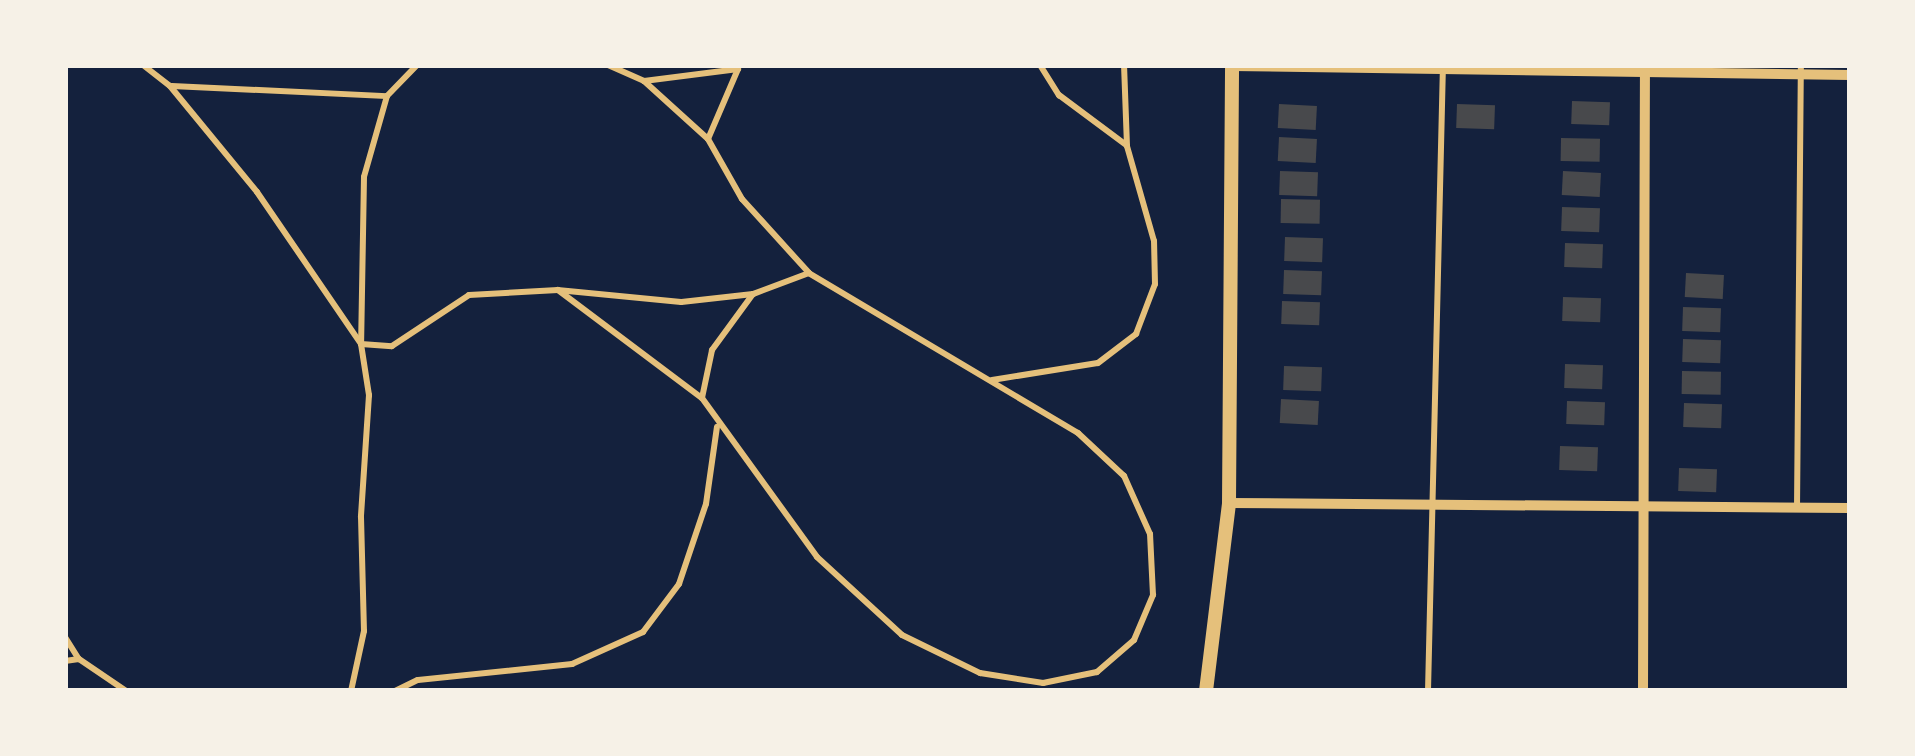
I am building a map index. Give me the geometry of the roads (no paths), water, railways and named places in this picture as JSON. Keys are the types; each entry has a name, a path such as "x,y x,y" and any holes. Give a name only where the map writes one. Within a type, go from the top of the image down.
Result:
{"street":[{"path":"1206,691 1229,503 1232,66 1801,70 1850,75"},
{"path":"1643,691 1645,70"},
{"path":"1229,503 1850,508"}],"lane":[{"path":"143,65 170,86 257,192 361,344"},
{"path":"351,691 364,631 360,516 369,394 361,344 364,177 387,96 416,65"},
{"path":"558,290 702,398 717,426 818,557 902,635 980,673 1043,683 1097,672 1134,640 1153,595 1150,534 1124,476 1078,433 992,380 937,354 809,273 742,199 708,140 644,81 608,65"},
{"path":"1040,65 1059,95 1128,146"},
{"path":"992,380 1098,363 1136,334 1156,284 1154,241 1128,146 1124,65"},
{"path":"1428,691 1443,65"},
{"path":"644,81 741,67"},
{"path":"708,140 741,67"},
{"path":"1797,508 1801,70"},
{"path":"170,86 387,96"},
{"path":"361,344 392,346 470,295 558,290 680,302 753,294 809,273"},
{"path":"702,398 712,350 753,294"},
{"path":"395,691 418,680 572,664 643,632 679,584 706,504 717,426"},
{"path":"65,637 79,659 126,691"},
{"path":"65,661 79,659"}]}
